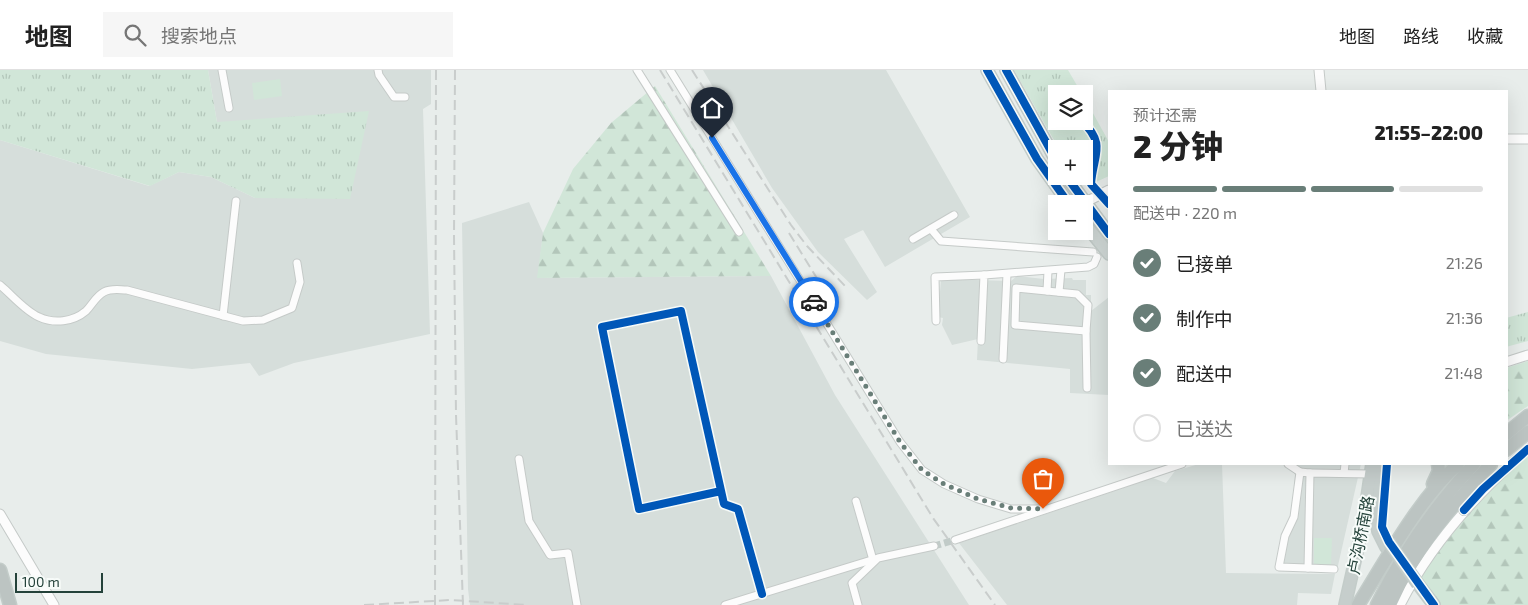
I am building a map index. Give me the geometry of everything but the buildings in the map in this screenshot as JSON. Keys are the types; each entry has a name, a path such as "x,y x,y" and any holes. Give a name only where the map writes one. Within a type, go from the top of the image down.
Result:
{"highway":[{"path":"1508,423 1528,414"},
{"path":"1508,432 1528,414"},
{"path":"1508,448 1528,432"},
{"path":"1381,465 1378,531 1417,586 1434,605"},
{"path":"1387,465 1381,520 1387,545"},
{"path":"1421,508 1439,471 1438,465"},
{"path":"1358,605 1421,508 1445,476 1457,465"},
{"path":"1377,605 1408,548 1440,503 1473,465"},
{"path":"1390,605 1414,559 1490,465"},
{"name":"卢沟桥南路","path":"1345,605 1371,469"},
{"path":"1464,510 1479,477"},
{"path":"0,570 10,605"},
{"path":"1417,586 1428,605"}],"main road":[{"path":"987,70 1037,159 1063,195"},
{"path":"1006,70 1048,146"},
{"path":"1093,214 1108,233"},
{"path":"1093,240 1100,254"}],"street":[{"path":"222,70 229,108"},
{"path":"378,70 379,75 394,97 405,97"},
{"path":"636,70 739,232"},
{"path":"670,70 900,442 922,470 944,484 978,499 1011,508 1043,509"},
{"path":"1319,70 1321,90"},
{"path":"1508,139 1528,139"},
{"path":"1093,198 1108,191"},
{"path":"223,316 236,201"},
{"path":"913,239 954,215"},
{"path":"931,228 941,241 1100,254 1094,264 1088,267 1007,274 935,277 936,321"},
{"path":"0,285 36,316 48,321 61,321 73,318 86,311 103,292 112,289 127,290 243,321 263,320 292,308 300,282 297,263"},
{"path":"1059,292 1061,270"},
{"path":"1047,291 1048,271"},
{"path":"1003,359 1007,274"},
{"path":"981,341 984,275"},
{"path":"1086,331 1014,325 1016,288 1077,294 1088,305 1086,331 1087,388"},
{"path":"721,491 639,509 602,327 681,312 724,504 738,509 762,594"},
{"path":"1508,361 1528,355"},
{"path":"1400,605 1423,565 1464,510 1483,489 1528,449"},
{"path":"519,459 529,521 550,555 568,552 577,605"},
{"path":"955,540 1179,465"},
{"path":"1290,465 1300,472 1310,473 1344,474 1371,469"},
{"path":"1344,474 1345,465"},
{"path":"1300,472 1294,517 1285,536 1279,567 1334,569"},
{"path":"1308,568 1310,473"},
{"path":"856,501 876,559"},
{"path":"0,514 54,605"},
{"path":"725,605 876,559 934,546"},
{"path":"858,605 852,583 876,559"}],"shaded area":[{"path":"208,70 431,70 431,104 423,109 430,334 294,363 259,376 250,363 192,369 46,354 0,341 0,140 149,186 179,172 211,177 255,198 217,122"},
{"path":"703,70 886,70 970,217 885,267 863,230 844,239 877,292 867,300 818,252 772,188"},
{"path":"529,202 543,233 538,278 771,276 835,395 969,605 470,605 468,589 462,223"},
{"path":"1017,276 1086,280 1086,295 1091,295 1091,311 1108,298 1108,395 1070,393 1070,369 977,360 978,339 952,345 942,325 943,318 938,317 941,279 1011,281"},
{"path":"1196,465 1222,465 1226,573 1335,574 1331,594 1298,593 1297,605 1007,605 959,543 1153,478 1166,483 1175,471"},
{"path":"1290,465 1361,465 1337,570 1277,566 1281,536 1292,513 1295,475"}],"green space":[{"path":"0,70 208,70 217,122 369,111 350,199 255,198 211,177 179,172 150,186 0,140"},
{"path":"1014,70 1068,70 1077,85 1048,85 1048,130"},
{"path":"280,79 282,96 254,100 252,83"},
{"path":"655,86 771,276 537,278 543,233 573,169 611,123"},
{"path":"1093,113 1108,140 1108,176 1093,182 1093,140 1054,140 1048,130 1093,130"},
{"path":"1528,312 1528,341 1508,346 1508,317"},
{"path":"1528,361 1528,406 1508,420 1508,367"},
{"path":"1528,444 1528,605 1439,605 1417,570 1474,490 1503,465 1508,465 1508,461"},
{"path":"1314,538 1332,538 1331,565 1314,565"}],"tunnel":[{"path":"934,546 955,540"}],"railway":[{"path":"435,605 436,70"},
{"path":"455,70 456,415 463,605"},
{"path":"660,70 933,518 995,605"},
{"path":"692,70 791,225 807,246 846,287"},
{"path":"789,233 818,280"},
{"path":"364,605 451,600 527,605"}],"cycle path":[{"path":"987,70 1037,159 1063,195"},
{"path":"1006,70 1048,146"},
{"path":"1090,130 1097,151 1091,184 1108,203"},
{"path":"1073,185 1108,233"},
{"path":"721,491 639,509 602,327 681,311 724,504 738,509 762,594"},
{"path":"1464,510 1483,489 1528,449"},
{"path":"1387,465 1382,527 1389,542 1434,605"}],"way so far":[{"path":"814,302 900,442 922,470 944,484 978,499 1011,508 1043,509"}],"route":[{"path":"712,138 814,302"}]}
